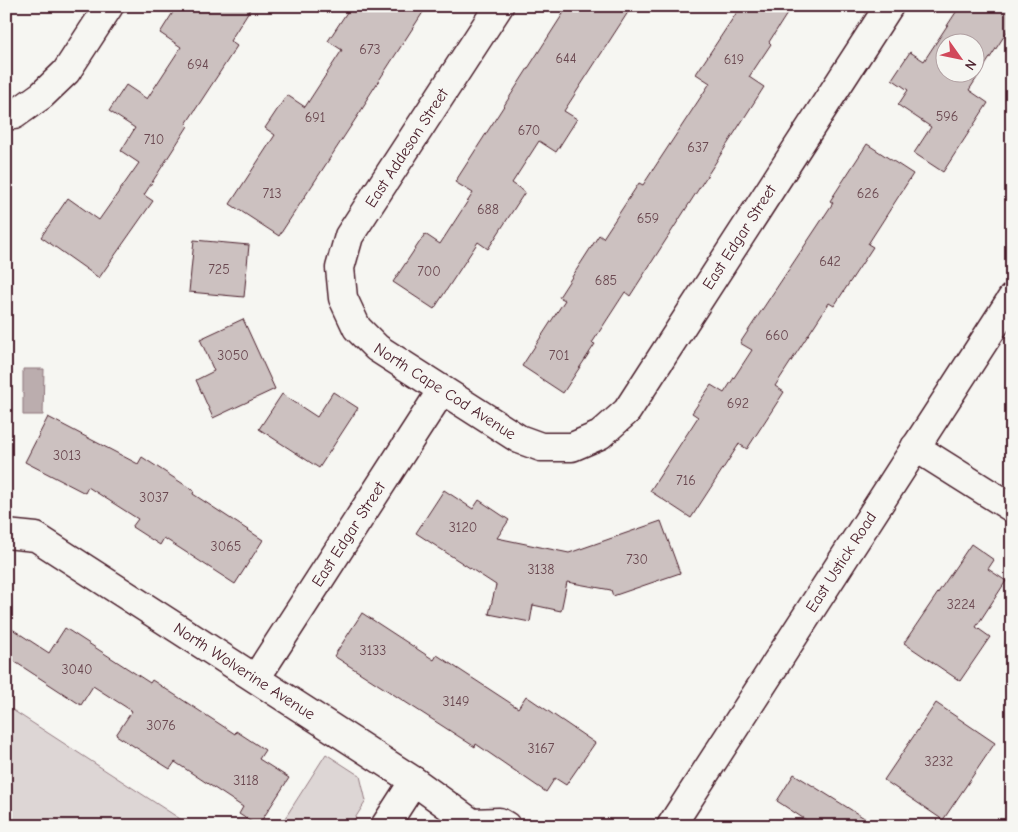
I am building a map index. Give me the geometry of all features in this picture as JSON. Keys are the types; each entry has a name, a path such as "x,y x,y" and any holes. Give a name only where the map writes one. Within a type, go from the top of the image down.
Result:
{"street":[{"path":"6,114 14,116 42,95 66,72 109,6"},
{"name":"East Addeson Street","path":"343,298 340,268 349,236 499,6"},
{"name":"East Edgar Street","path":"572,447 600,436 627,411 889,6"},
{"name":"North Cape Cod Avenue","path":"343,298 357,328 377,348 519,439 541,447 572,447"},
{"name":"East Ustick Road","path":"671,826 1012,298"},
{"name":"East Edgar Street","path":"256,678 442,390"},
{"path":"915,447 1012,508"},
{"name":"North Wolverine Avenue","path":"7,534 36,537 414,781 473,824 499,822 506,826"},
{"path":"385,826 414,781"}],"shaded area":[{"path":"23,369 44,369 43,415 23,415"},
{"path":"11,709 191,826 6,826 6,716"},
{"path":"326,754 360,776 366,801 350,826 280,826"}],"building":[{"path":"177,6 252,6 230,41 237,46 186,124 188,126 144,195 153,201 99,278 41,237 68,198 99,220 139,163 121,151 135,128 109,111 126,85 147,99 181,47 160,33"},
{"path":"351,6 427,6 279,236 230,204 275,135 265,128 287,95 305,107 342,50 328,41"},
{"path":"568,6 632,6 564,111 577,119 556,152 539,141 512,183 525,192 488,249 478,242 434,309 393,282 425,234 440,244 473,193 455,182"},
{"path":"741,6 792,6 769,42 771,44 749,77 764,87 630,296 625,292 592,343 595,344 563,393 522,366 565,300 559,297 599,235 603,238 639,183 643,185 710,83 696,74"},
{"path":"960,6 1012,6 1012,24 986,64 986,32 943,32"},
{"path":"936,43 936,82 974,82 969,90 988,103 943,172 914,153 931,127 898,105 908,90 892,79 910,52 924,61"},
{"path":"867,144 913,174 868,244 873,247 834,306 829,303 775,386 784,392 747,449 739,444 691,518 650,491 698,417 692,413 711,385 724,393 752,350 740,343 833,203 830,201"},
{"path":"194,240 249,245 244,297 189,292"},
{"path":"243,319 275,389 213,418 196,380 214,371 200,339"},
{"path":"333,392 358,408 319,468 259,429 282,394 317,417"},
{"path":"48,417 138,464 142,457 194,491 193,494 263,540 235,584 164,538 160,545 132,527 138,519 88,487 85,493 25,462"},
{"path":"444,490 473,509 479,500 509,520 497,538 569,553 661,521 680,573 613,596 611,590 567,582 561,611 533,605 530,622 489,614 496,585 416,533"},
{"path":"971,544 994,560 988,569 1006,581 976,627 990,637 960,681 904,643"},
{"path":"362,613 434,660 437,655 518,708 526,696 595,743 566,785 555,778 546,792 476,744 475,747 334,656"},
{"path":"6,625 49,653 65,628 150,683 152,680 235,734 236,731 265,750 259,759 289,778 258,826 239,814 243,807 175,762 170,769 116,735 132,711 93,686 81,705 6,656"},
{"path":"936,703 995,743 943,820 884,780"},
{"path":"794,774 877,826 815,826 777,801"}]}
